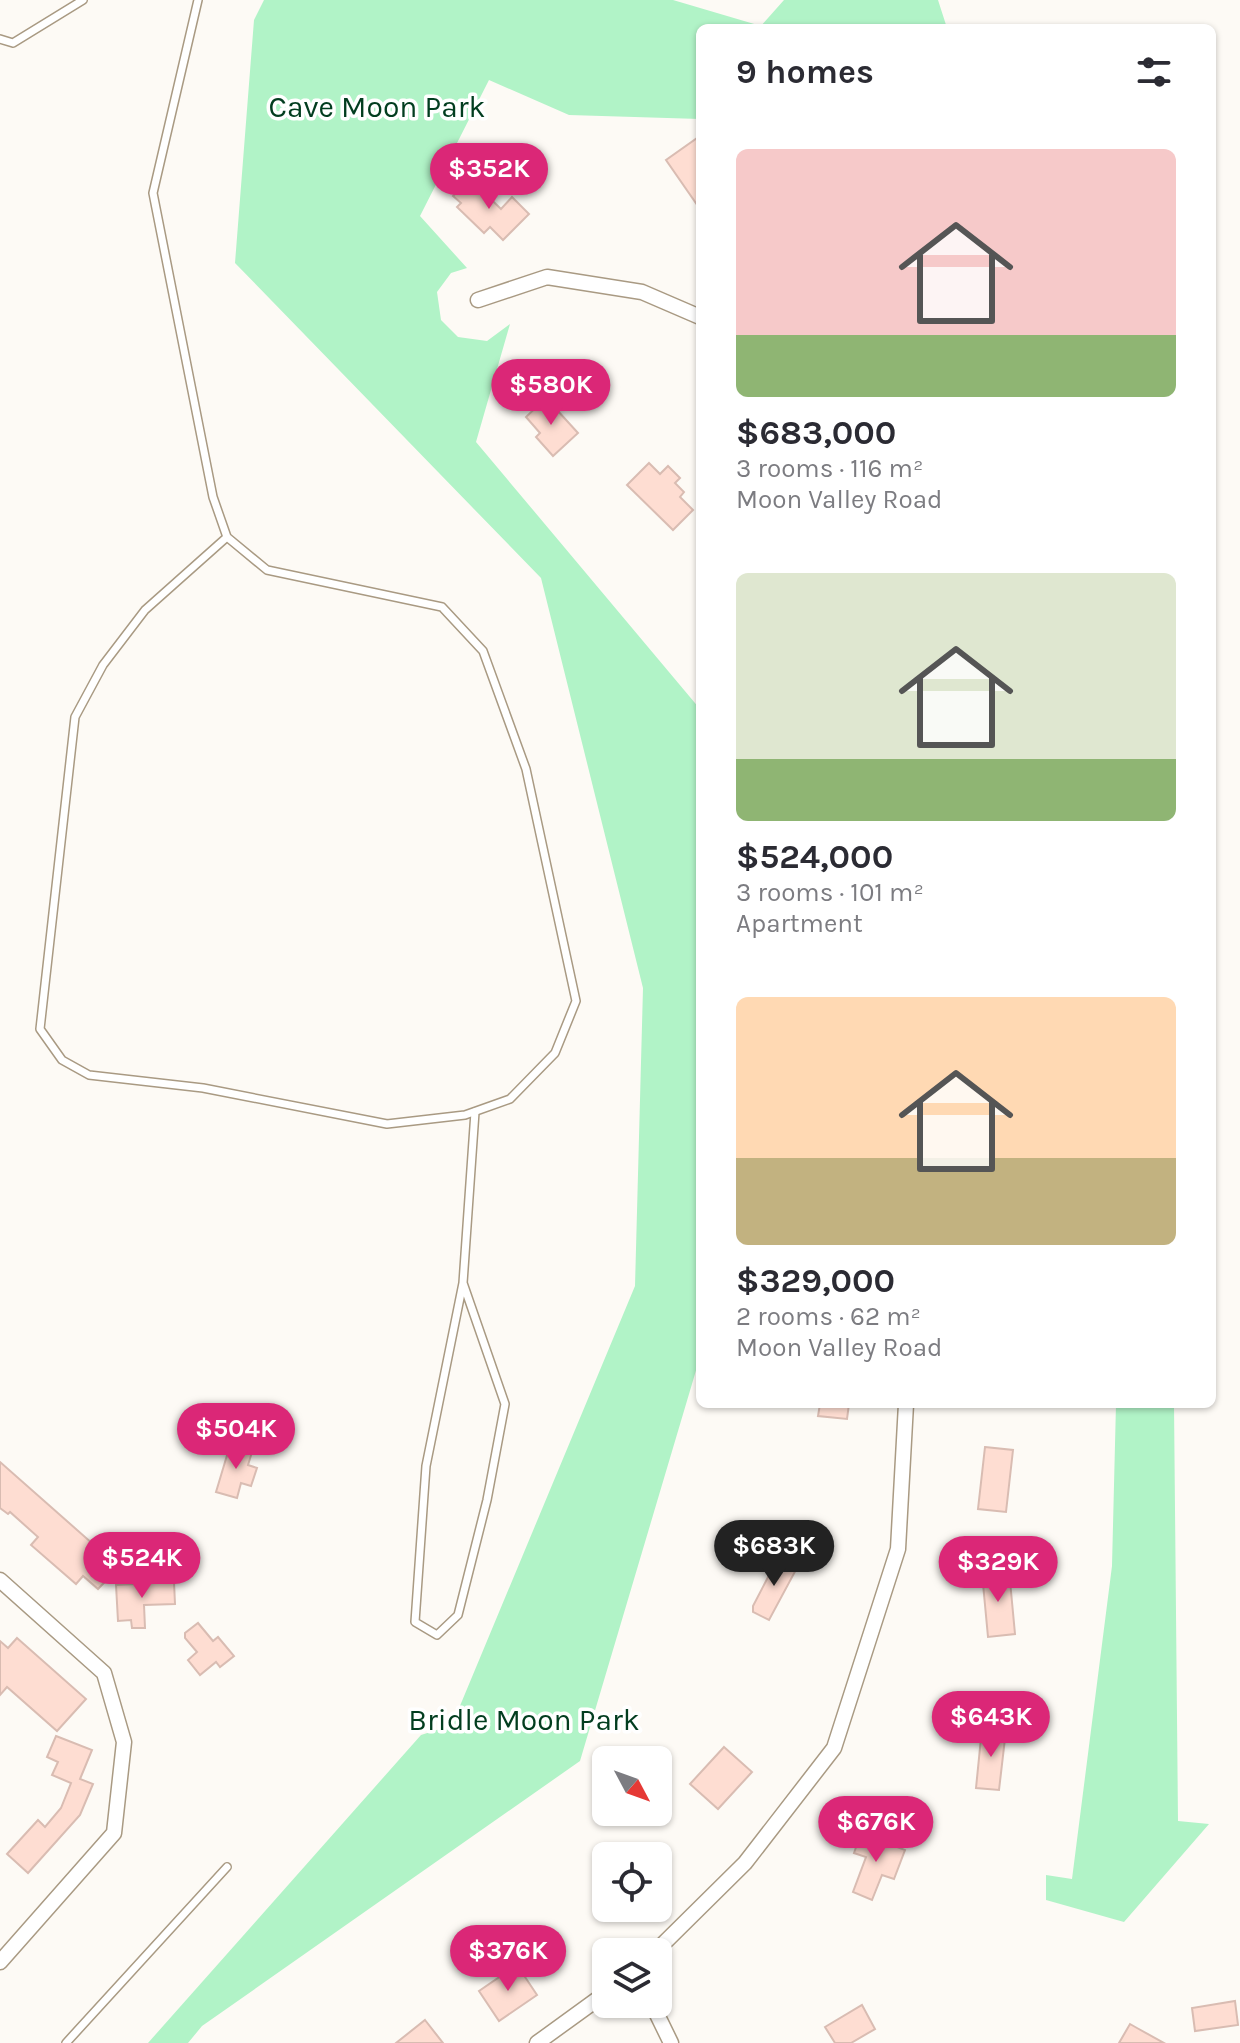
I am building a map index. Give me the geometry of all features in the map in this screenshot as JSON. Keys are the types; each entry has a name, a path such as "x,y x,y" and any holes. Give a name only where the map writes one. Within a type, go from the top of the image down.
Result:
{"street":[{"path":"478,300 547,277 642,292 696,315"},
{"path":"669,1938 745,1863 834,1748 898,1549 906,1408"},
{"path":"0,1580 104,1673 124,1742 114,1833 0,1962"},
{"path":"537,2043 592,2003"},
{"path":"659,2018 671,2043"}],"lane":[{"path":"0,39 13,43 83,0"},
{"path":"198,0 153,193 213,497 227,537 267,570 442,607 483,651 526,769 576,1001 555,1053 510,1099 465,1115 387,1124 203,1088 89,1075 62,1060 40,1029 75,717 103,665 145,610 227,537"},
{"path":"463,1283 505,1404 487,1500 458,1615 437,1635 415,1622 426,1466 463,1283 475,1112"},
{"path":"66,2043 227,1867"}],"green space":[{"name":"Bridle Moon Park","path":"264,0 673,0 754,24 696,24 696,119 569,115 489,80 420,216 467,268 451,273 437,292 441,320 458,337 487,341 510,324 476,442 696,704 696,1370 580,1761 202,2026 188,2043 148,2043 421,1735 452,1725 635,1286 643,988 541,578 235,263 254,20"},
{"name":"Bridle Moon Park","path":"784,0 938,0 946,24 763,24"},
{"path":"1116,1408 1174,1408 1178,1821 1209,1824 1124,1922 1046,1900 1046,1875 1072,1879 1112,1566"}],"building":[{"path":"696,139 696,203 666,160"},
{"path":"470,179 501,209 512,197 529,214 503,240 490,227 484,233 457,207 461,203 453,196"},
{"path":"546,398 578,433 553,456 536,437 540,433 526,417"},
{"path":"649,463 660,474 668,466 680,478 675,483 684,492 680,497 693,510 673,530 627,485"},
{"path":"819,1408 848,1408 847,1419 818,1416"},
{"path":"231,1442 253,1449 248,1465 257,1468 251,1486 241,1483 237,1498 216,1492"},
{"path":"985,1447 1013,1450 1006,1512 978,1509"},
{"path":"0,1462 119,1567 98,1589 83,1576 76,1584 31,1545 38,1537 10,1512 8,1514 0,1508"},
{"path":"779,1556 798,1566 769,1620 753,1612 753,1606"},
{"path":"1009,1570 1015,1634 988,1637 982,1573"},
{"path":"174,1582 175,1604 144,1605 145,1628 132,1628 131,1620 118,1621 116,1585"},
{"path":"198,1623 213,1641 218,1637 234,1656 220,1667 216,1662 200,1675 188,1660 197,1652 185,1638 185,1633"},
{"path":"17,1638 86,1699 57,1731 7,1687 0,1695 0,1641 8,1648"},
{"path":"982,1728 1006,1730 999,1790 976,1788"},
{"path":"56,1736 92,1750 80,1779 93,1784 80,1815 28,1873 7,1854 38,1820 45,1827 61,1808 71,1783 52,1775 58,1762 47,1757"},
{"path":"724,1747 752,1772 718,1809 690,1784"},
{"path":"861,1833 905,1850 894,1879 882,1875 872,1900 853,1892 866,1857 854,1853"},
{"path":"517,1965 537,1995 499,2021 479,1991"},
{"path":"1235,2001 1238,2025 1195,2031 1192,2008"},
{"path":"862,2005 875,2029 851,2043 835,2043 825,2027"},
{"path":"425,2020 443,2043 396,2043"},
{"path":"1130,2024 1137,2028 1164,2043 1119,2043"}],"park label":[{"name":"Cave Moon Park","path":"377,107"}]}
